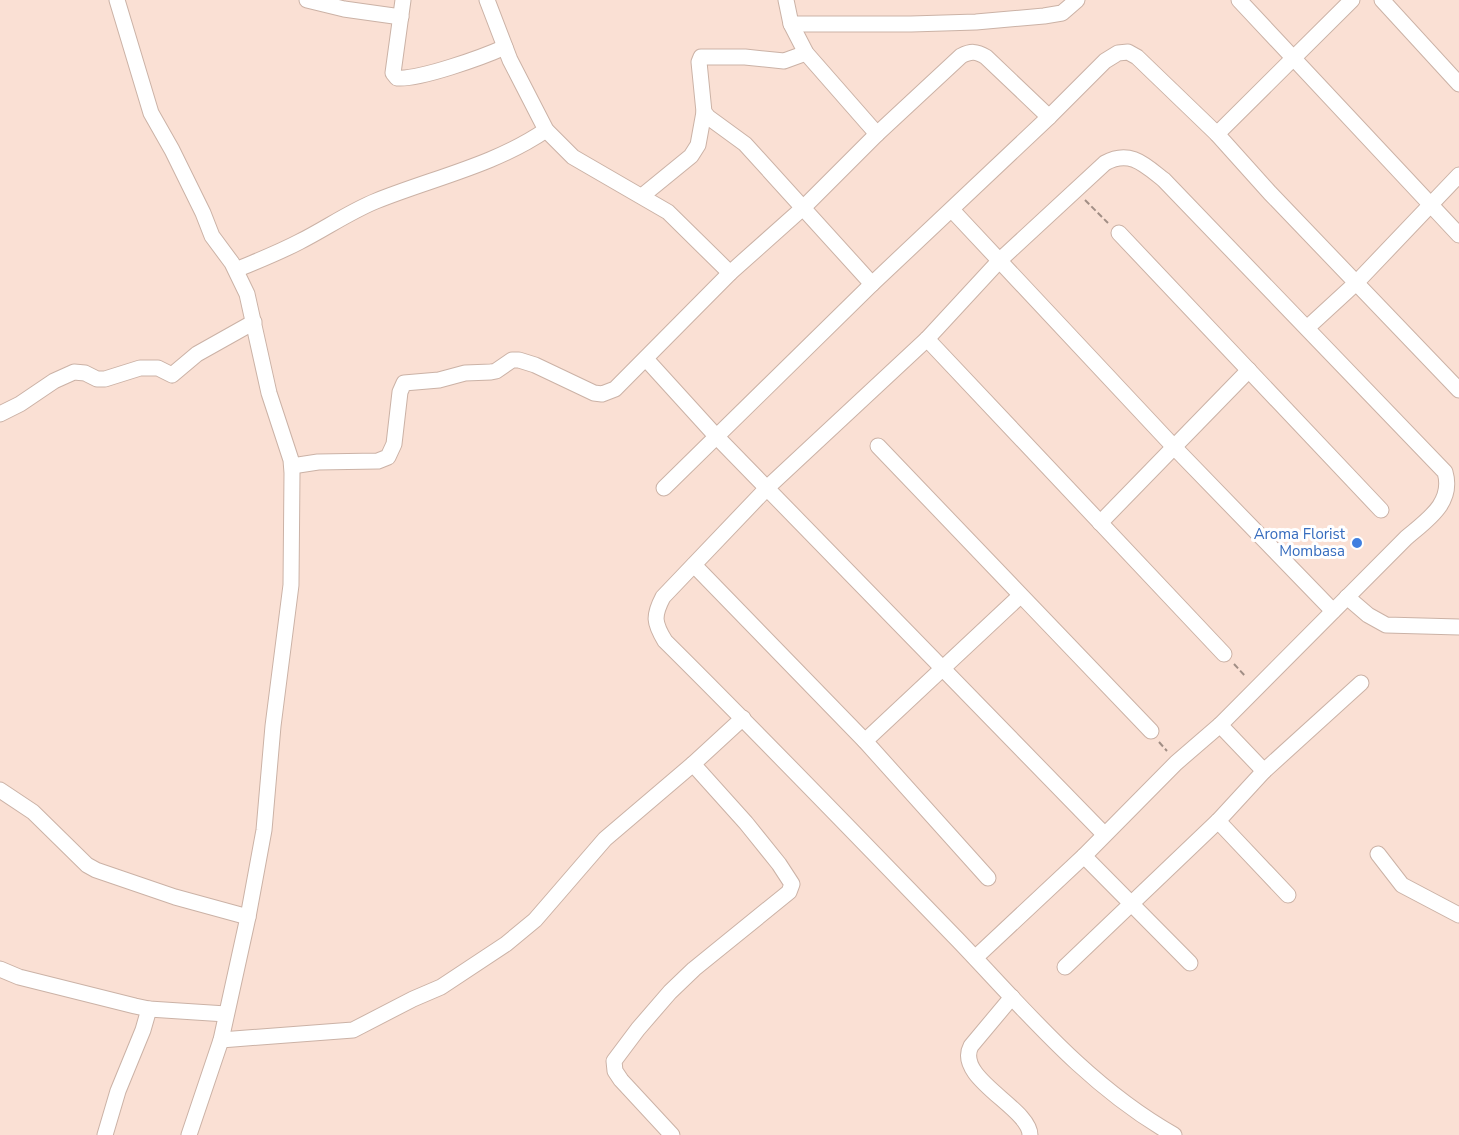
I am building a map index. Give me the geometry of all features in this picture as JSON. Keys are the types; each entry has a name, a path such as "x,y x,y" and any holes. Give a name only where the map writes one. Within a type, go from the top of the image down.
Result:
{"street":[{"path":"117,0 151,113 203,213 212,237 236,270 247,294 269,393 292,466 291,585 273,726 264,830 221,1040 189,1135"},
{"path":"307,0 352,11 401,17"},
{"path":"403,0 393,73 397,78 404,79 431,72 484,56 505,47"},
{"path":"487,0 526,95 546,130 573,157 668,212 729,273"},
{"path":"786,0 791,24 806,53 877,134"},
{"path":"791,24 933,23 1044,16 1062,13 1077,0"},
{"path":"1239,0 1459,235"},
{"path":"1217,134 1352,0"},
{"path":"1382,0 1459,84"},
{"path":"292,466 318,462 378,461 388,457 394,444 400,392 404,383 439,380 465,373 491,372 512,360 519,360 535,365 594,393 602,394 615,389 729,273 804,207 877,134 961,56 977,52 986,57 1049,117"},
{"path":"664,488 872,284 952,210 1105,61 1118,53 1128,52 1137,57 1217,134 1459,390"},
{"path":"642,196 691,156 698,145 704,112 699,62 702,57 745,57 784,61 806,53"},
{"path":"704,112 712,122 745,144 872,284"},
{"path":"236,270 292,246 376,201 436,181 525,145 546,130"},
{"path":"975,958 1084,856 1176,763 1220,725 1406,538 1435,514 1445,495 1447,480 1444,472 1164,180 1134,159 1113,159 1105,164 1000,260 927,339 768,487 663,597 655,617 658,628 666,641 1089,1075 1133,1110 1174,1135"},
{"path":"1307,328 1356,283 1459,175"},
{"path":"952,210 1174,447 1333,611"},
{"path":"1119,233 1381,510"},
{"path":"0,414 20,404 54,381 74,372 105,379 140,368 158,368 172,375 197,354 254,322"},
{"path":"927,339 1224,654"},
{"path":"646,359 716,436 1104,834"},
{"path":"1100,523 1250,370"},
{"path":"878,446 1151,731"},
{"path":"694,565 865,741 988,878"},
{"path":"865,741 1020,596"},
{"path":"1347,597 1368,615 1386,625 1459,627"},
{"path":"1065,967 1218,821 1264,771 1361,683"},
{"path":"221,1040 353,1030 441,987 506,944 535,920 605,839 743,718"},
{"path":"1220,725 1264,771"},
{"path":"672,1135 621,1080 615,1071 614,1061 670,992 694,969 789,892 792,884 746,823 693,764"},
{"path":"0,790 33,812 87,865 96,870 175,897 248,917"},
{"path":"1218,821 1288,895"},
{"path":"1378,854 1402,885 1459,915"},
{"path":"1084,856 1190,963"},
{"path":"0,969 19,977 149,1009 226,1014"},
{"path":"1012,997 971,1046 968,1059 989,1088 1029,1125 1030,1135"},
{"path":"105,1135 118,1091 143,1030 149,1009"}],"path":[{"path":"1075,190 1119,233"},
{"path":"1224,654 1257,688"},
{"path":"1151,731 1176,763"}],"place":[{"name":"Aroma Florist Mombasa","path":"1357,543"}]}
